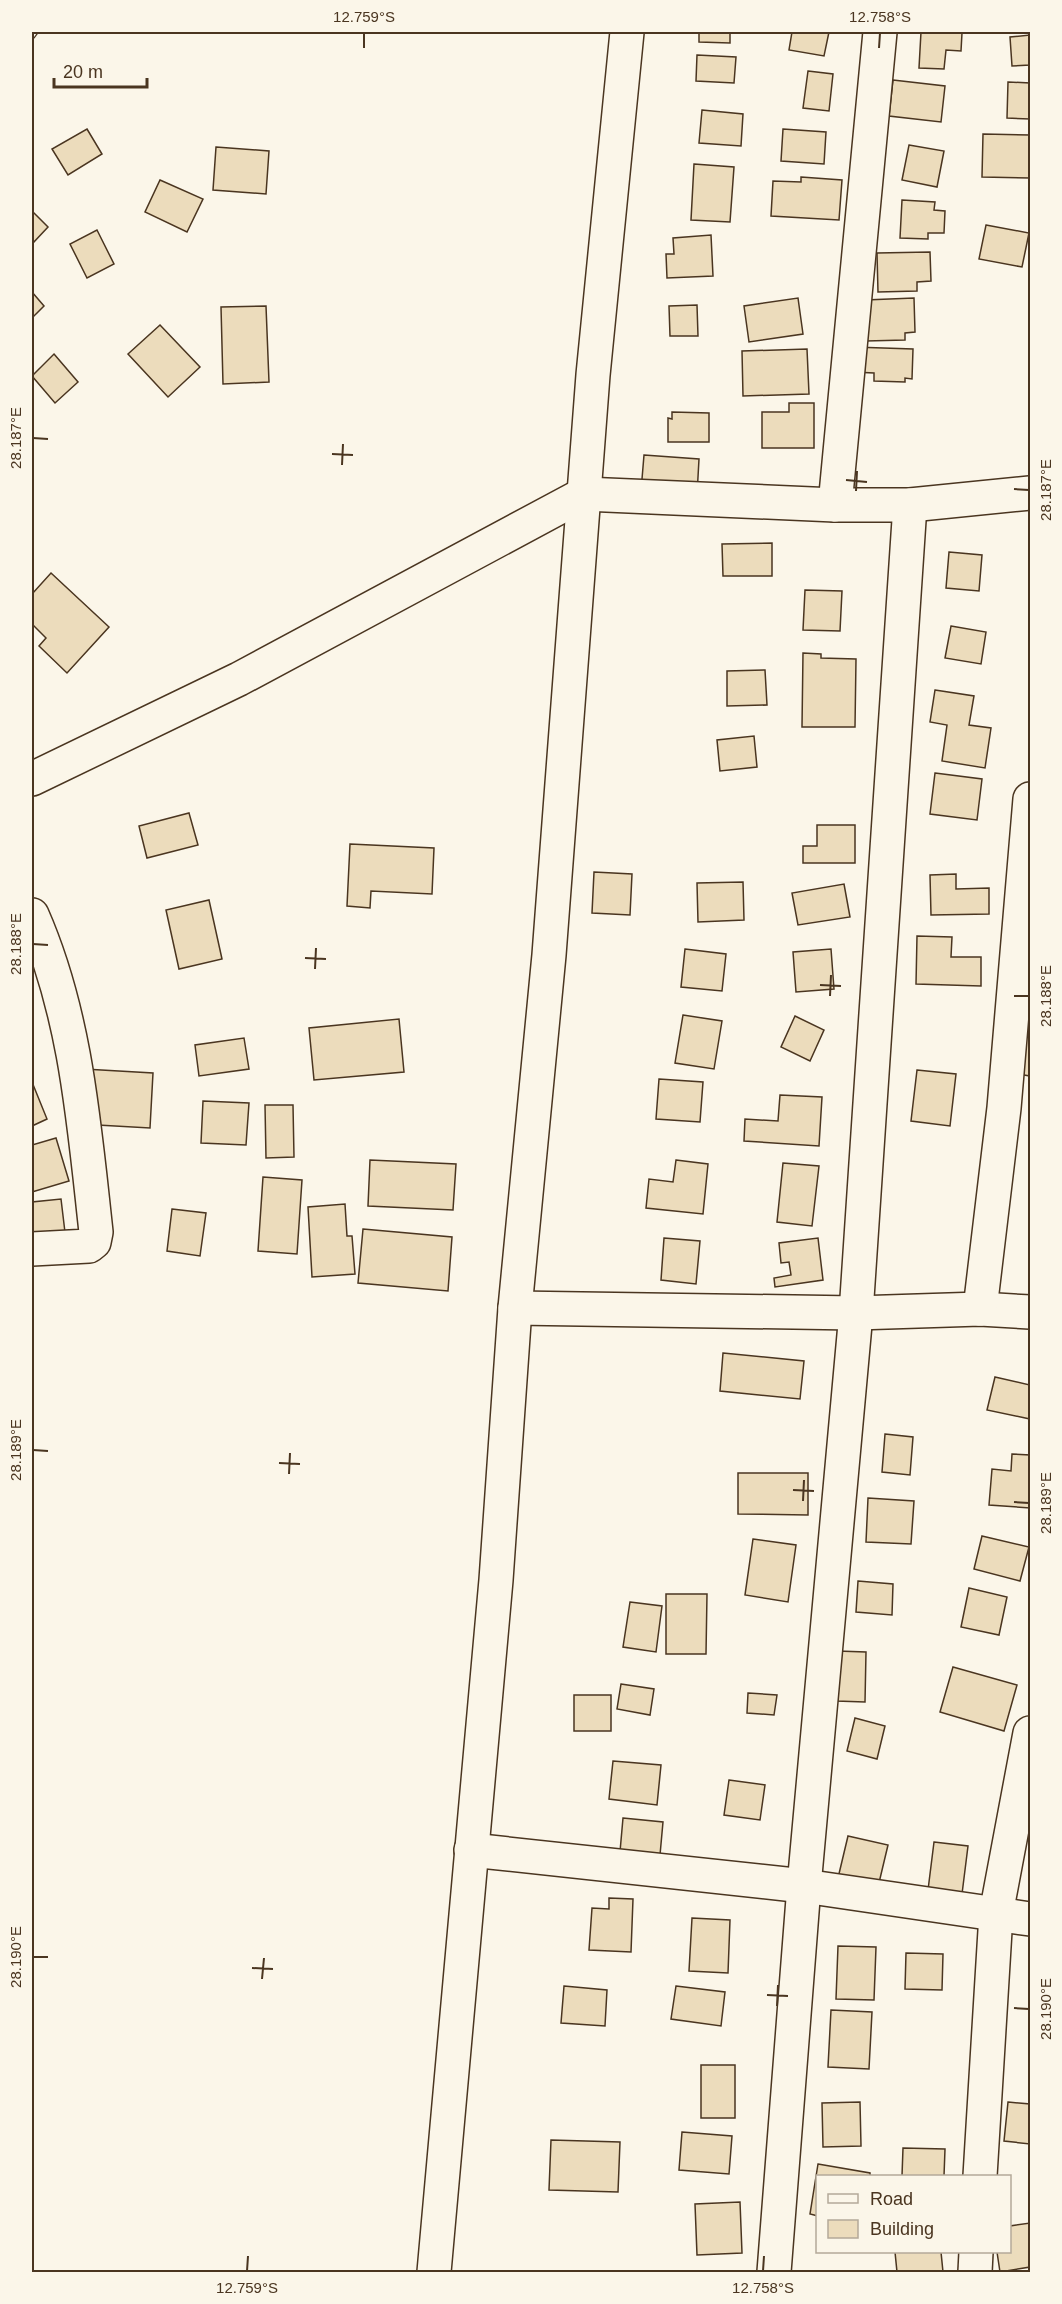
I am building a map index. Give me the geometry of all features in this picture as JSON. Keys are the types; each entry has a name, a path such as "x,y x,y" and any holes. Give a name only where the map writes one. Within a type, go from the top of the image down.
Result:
{"street":[{"path":"434,2272 496,1580 515,1308 549,956 584,494 627,32"},
{"path":"835,505 880,32"},
{"path":"32,779 239,680 584,494 835,505 910,505 1030,493"},
{"path":"774,2272 804,1886 856,1313 910,505"},
{"path":"980,1309 1004,1108 1030,799"},
{"path":"32,915 52,965 77,1066 96,1232 94,1242 89,1246 32,1249"},
{"path":"515,1308 856,1313 980,1309 1030,1312"},
{"path":"980,2175 996,1914 1030,1733"},
{"path":"471,1850 804,1886 1030,1919"},
{"path":"975,2272 976,2253"}],"building":[{"path":"699,32 730,32 730,43 699,42"},
{"path":"792,32 829,32 824,56 789,50"},
{"path":"921,32 962,33 961,51 946,50 944,69 919,68"},
{"path":"1030,35 1030,65 1012,66 1010,37"},
{"path":"697,55 736,57 734,83 696,81"},
{"path":"808,71 833,74 829,111 803,108"},
{"path":"893,80 945,86 941,122 889,116"},
{"path":"1008,82 1030,83 1030,119 1007,118"},
{"path":"702,110 743,114 741,146 699,143"},
{"path":"87,129 102,154 68,175 52,149"},
{"path":"783,129 826,132 824,164 781,161"},
{"path":"983,134 1030,135 1030,178 982,177"},
{"path":"909,145 944,151 937,187 902,180"},
{"path":"216,147 269,151 266,194 213,190"},
{"path":"694,164 734,167 730,222 691,220"},
{"path":"801,177 842,180 839,220 771,216 773,181 801,182"},
{"path":"160,180 203,199 187,232 145,212"},
{"path":"902,200 935,202 934,210 945,211 944,233 928,233 928,239 900,238"},
{"path":"32,211 48,227 32,244"},
{"path":"986,225 1029,233 1022,267 979,259"},
{"path":"97,230 114,264 87,278 70,244"},
{"path":"711,235 713,276 667,278 666,254 674,254 673,238"},
{"path":"930,252 931,281 917,282 917,291 878,292 877,253"},
{"path":"32,292 44,306 32,318"},
{"path":"798,298 803,334 749,342 744,306"},
{"path":"914,298 915,332 905,333 905,340 866,341 865,300"},
{"path":"697,305 698,336 670,336 669,306"},
{"path":"266,306 269,382 223,384 221,307"},
{"path":"160,325 200,367 168,397 128,354"},
{"path":"853,347 913,349 912,379 905,378 905,382 874,381 874,373 853,372"},
{"path":"807,349 809,394 743,396 742,351"},
{"path":"54,354 78,382 55,403 32,376"},
{"path":"789,403 814,403 814,448 762,448 762,412 789,412"},
{"path":"672,412 709,413 709,442 668,442 668,418 672,419"},
{"path":"644,455 699,459 697,495 641,491"},
{"path":"772,543 772,576 723,576 722,544"},
{"path":"949,552 982,555 979,591 946,588"},
{"path":"51,573 109,627 67,673 39,646 46,638 32,624 32,594"},
{"path":"805,590 842,591 840,631 803,630"},
{"path":"951,626 986,632 981,664 945,658"},
{"path":"803,653 821,654 821,658 856,659 855,727 802,727"},
{"path":"765,670 767,705 727,706 727,671"},
{"path":"935,690 974,696 969,725 991,728 985,768 942,761 947,725 930,722"},
{"path":"754,736 757,767 720,771 717,740"},
{"path":"935,773 982,779 977,820 930,814"},
{"path":"189,813 198,845 147,858 139,826"},
{"path":"817,825 855,825 855,863 803,863 803,846 817,846"},
{"path":"350,844 434,848 432,894 371,891 370,908 347,906"},
{"path":"594,872 632,874 630,915 592,913"},
{"path":"956,874 956,889 989,888 989,914 931,915 930,875"},
{"path":"743,882 744,920 698,922 697,883"},
{"path":"844,884 850,917 798,925 792,893"},
{"path":"209,900 222,959 179,969 166,910"},
{"path":"917,936 952,937 951,957 981,957 981,986 916,984"},
{"path":"685,949 726,954 722,991 681,987"},
{"path":"831,949 834,989 796,992 793,952"},
{"path":"1030,1008 1030,1076 1018,1074"},
{"path":"683,1015 722,1021 714,1069 675,1063"},
{"path":"795,1016 824,1030 810,1061 781,1047"},
{"path":"399,1019 404,1072 314,1080 309,1028"},
{"path":"244,1038 249,1069 199,1076 195,1045"},
{"path":"84,1069 153,1073 150,1128 80,1124"},
{"path":"917,1070 956,1074 950,1126 911,1121"},
{"path":"659,1079 703,1082 700,1122 656,1119"},
{"path":"32,1082 47,1119 32,1126"},
{"path":"780,1095 822,1097 819,1146 744,1141 745,1119 778,1121"},
{"path":"203,1101 249,1103 246,1145 201,1143"},
{"path":"265,1105 293,1105 294,1157 266,1158"},
{"path":"56,1138 69,1181 32,1192 32,1145"},
{"path":"370,1160 456,1164 453,1210 368,1206"},
{"path":"676,1160 708,1164 703,1214 646,1208 649,1179 673,1182"},
{"path":"783,1163 819,1166 812,1226 777,1222"},
{"path":"263,1177 302,1180 297,1254 258,1251"},
{"path":"61,1199 67,1249 32,1253 32,1202"},
{"path":"345,1204 347,1236 352,1236 355,1274 312,1277 308,1207"},
{"path":"172,1209 206,1213 200,1256 167,1251"},
{"path":"363,1229 452,1237 448,1291 358,1283"},
{"path":"664,1238 700,1241 696,1284 661,1280"},
{"path":"818,1238 823,1280 775,1287 774,1278 791,1275 789,1262 781,1263 779,1243"},
{"path":"723,1353 804,1361 800,1399 720,1391"},
{"path":"995,1377 1030,1385 1030,1419 987,1410"},
{"path":"885,1434 913,1437 910,1475 882,1472"},
{"path":"1012,1454 1030,1455 1030,1508 989,1505 992,1469 1011,1471"},
{"path":"738,1473 808,1473 808,1515 738,1514"},
{"path":"868,1498 914,1501 911,1544 866,1542"},
{"path":"982,1536 1029,1547 1020,1581 974,1569"},
{"path":"753,1539 796,1545 788,1602 745,1595"},
{"path":"858,1581 893,1584 892,1615 856,1612"},
{"path":"969,1588 1007,1597 999,1635 961,1627"},
{"path":"666,1594 707,1594 706,1654 666,1654"},
{"path":"630,1602 662,1606 656,1652 623,1647"},
{"path":"837,1651 866,1652 865,1702 836,1701"},
{"path":"953,1667 1017,1685 1004,1731 940,1712"},
{"path":"621,1684 654,1689 650,1715 617,1709"},
{"path":"748,1693 777,1695 774,1715 747,1713"},
{"path":"574,1695 611,1695 611,1731 574,1731"},
{"path":"855,1718 885,1726 877,1759 847,1751"},
{"path":"613,1761 661,1765 657,1805 609,1799"},
{"path":"729,1780 765,1785 760,1820 724,1815"},
{"path":"623,1818 663,1822 659,1866 619,1863"},
{"path":"848,1836 888,1845 878,1887 838,1878"},
{"path":"934,1842 968,1846 961,1902 927,1898"},
{"path":"609,1898 633,1899 631,1952 589,1950 592,1908 609,1909"},
{"path":"692,1918 730,1920 728,1973 689,1971"},
{"path":"838,1946 876,1947 874,2000 836,1999"},
{"path":"906,1953 943,1954 942,1990 905,1989"},
{"path":"564,1986 607,1990 605,2026 561,2023"},
{"path":"676,1986 725,1992 721,2026 671,2019"},
{"path":"831,2010 872,2012 869,2069 828,2067"},
{"path":"701,2065 735,2065 735,2118 701,2118"},
{"path":"860,2102 861,2146 823,2147 822,2103"},
{"path":"1008,2102 1030,2104 1030,2144 1004,2141"},
{"path":"682,2132 732,2136 729,2174 679,2170"},
{"path":"551,2140 620,2142 618,2192 549,2190"},
{"path":"903,2148 945,2149 944,2175 902,2175"},
{"path":"818,2164 870,2173 870,2175 816,2175"},
{"path":"816,2176 816,2216 810,2214"},
{"path":"740,2202 742,2253 697,2255 695,2204"},
{"path":"1030,2223 1030,2267 1000,2272 997,2253 1011,2253 1011,2226"},
{"path":"895,2253 941,2253 943,2272 897,2272"}],"railway":[{"path":"32,36 35,32"}]}
